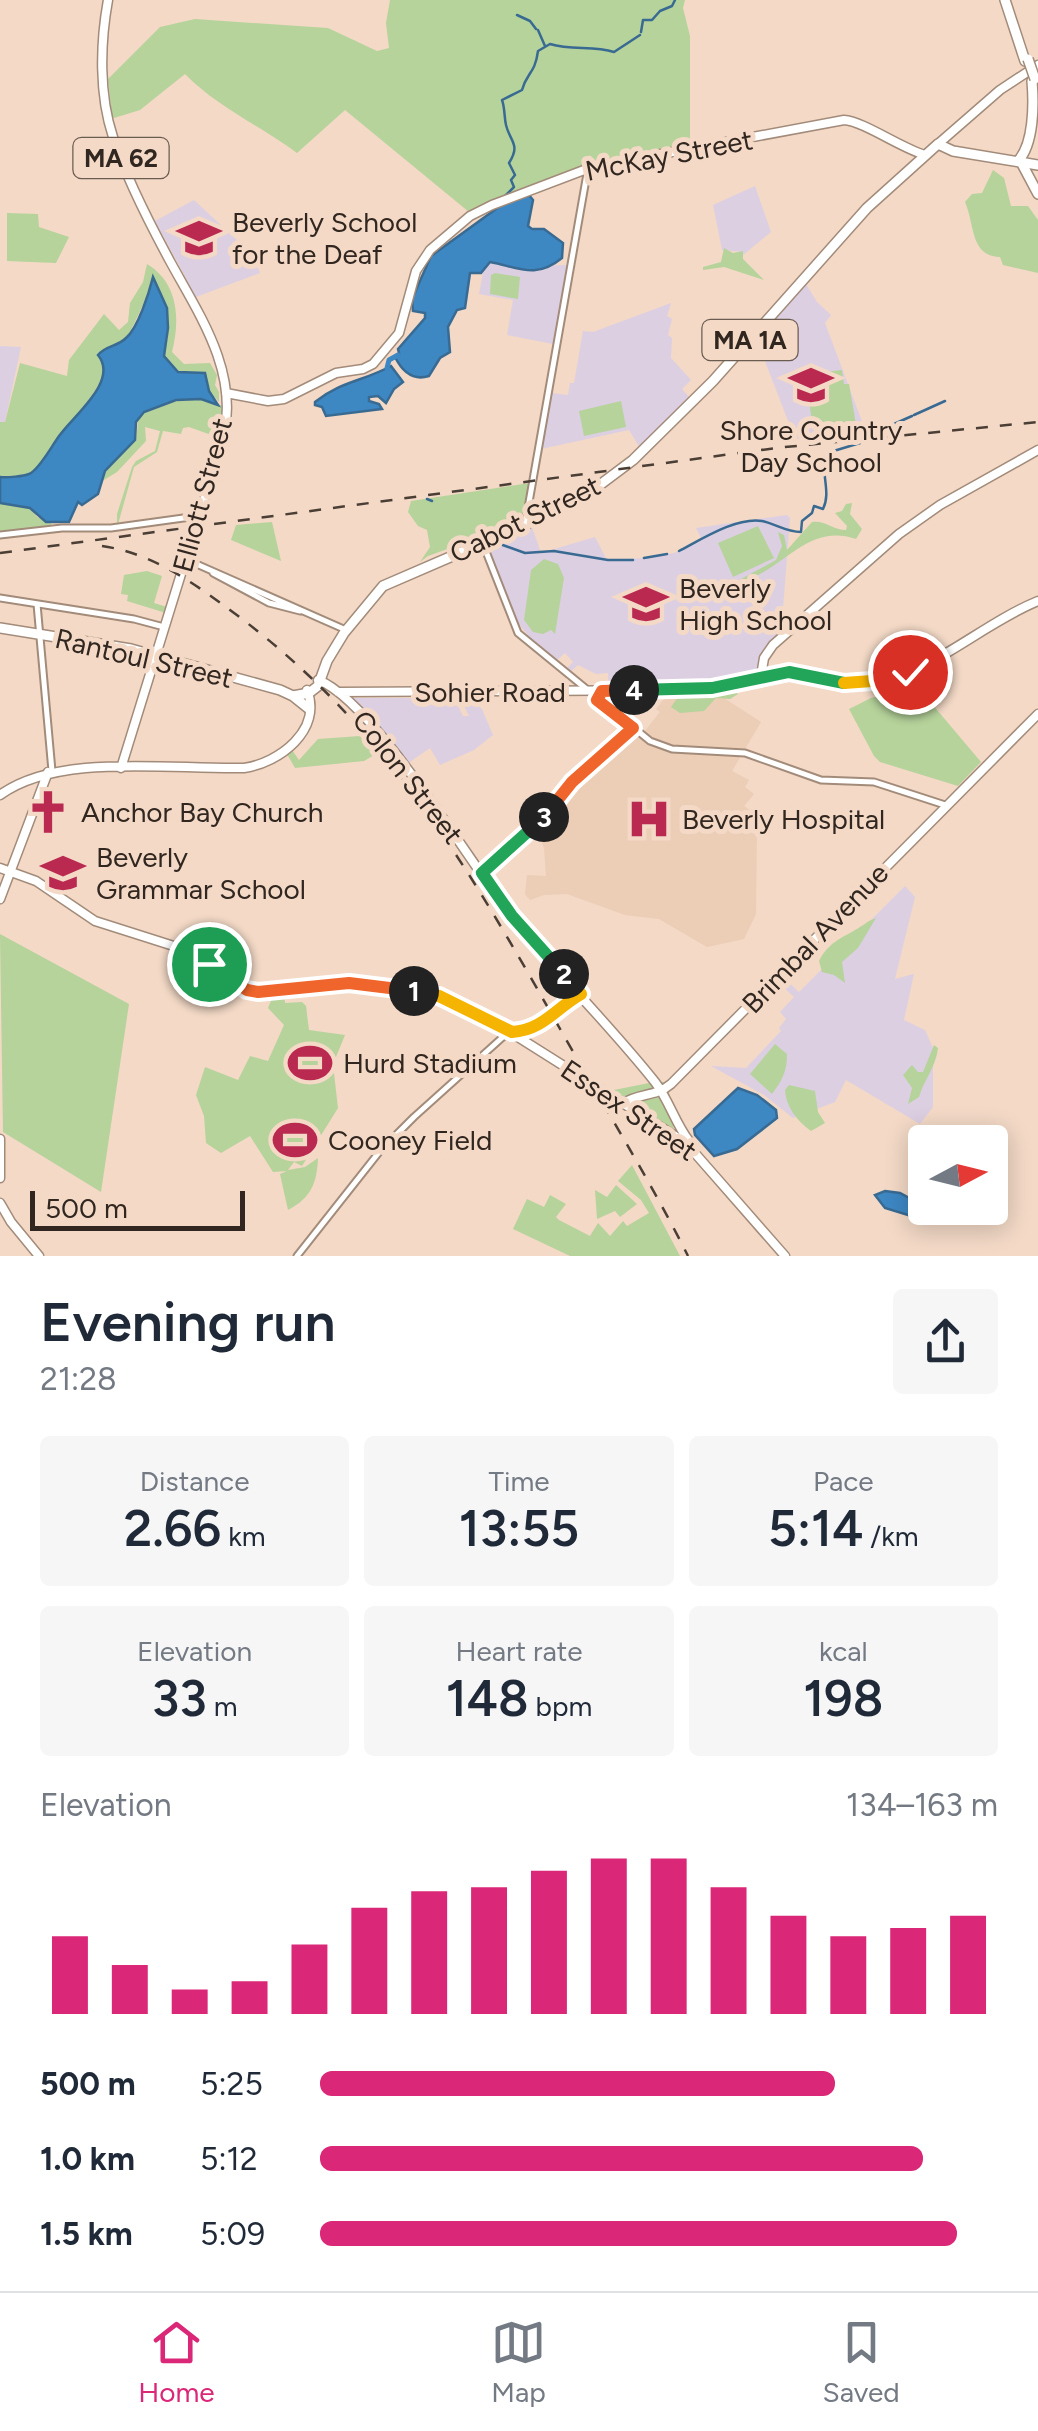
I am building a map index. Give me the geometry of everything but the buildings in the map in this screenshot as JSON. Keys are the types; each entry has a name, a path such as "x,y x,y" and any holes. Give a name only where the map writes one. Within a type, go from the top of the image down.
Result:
{"highway":[{"path":"1007,0 1031,62 1038,100"},
{"path":"1036,83 1021,158 1036,192"},
{"path":"1029,130 1038,122"},
{"path":"938,144 953,151"},
{"name":"Cabot Street","path":"306,692 327,684 346,630 382,586 525,526 593,490 633,460 697,398 867,208 938,144"},
{"path":"925,155 953,151 1028,160 1036,167 1036,192"},
{"name":"Rantoul Street","path":"0,628 156,656 290,694 306,692"},
{"path":"290,694 308,708"}],"main road":[{"name":"Elliott Street","path":"108,0 102,51 107,115 114,141 169,259 202,316 220,363 226,393 224,435 121,768"},
{"name":"Cabot Street","path":"938,144 1031,62"},
{"name":"McKay Street","path":"226,393 279,400 302,393 336,373 368,367 386,352 399,333 416,272 439,240 479,211 588,168 839,121 854,121 925,155"},
{"path":"760,676 768,652 900,534 940,505 1038,450"},
{"name":"Sohier Road","path":"327,684 586,691 599,695 712,688 778,672 804,673 848,683 886,680 1038,601"},
{"path":"768,652 770,666 778,672"},
{"path":"570,691 573,681"},
{"name":"Colon Street","path":"327,684 389,746 512,916 661,1091 678,1132"},
{"path":"0,795 21,781 47,772 258,766 289,748 307,722 311,710 306,692"},
{"path":"306,692 307,722"},
{"name":"Brimbal Avenue","path":"624,1102 661,1091 1038,714"},
{"path":"0,899 47,772"},
{"name":"Essex Street","path":"0,868 36,882 90,919 180,948 253,992 349,983 400,988 434,994 512,1032 678,1132 784,1256"},
{"path":"0,1138 0,1178"},
{"path":"0,1203 39,1256"}],"street":[{"path":"525,526 588,168"},
{"path":"0,536 62,528 111,528 198,516"},
{"path":"482,543 515,628 586,691"},
{"path":"186,560 270,603 346,630"},
{"path":"0,598 165,627"},
{"path":"37,604 47,772"},
{"path":"599,695 633,728 664,747 745,753 804,775 833,781 874,782 945,805"},
{"path":"482,873 540,822 572,782 633,728"},
{"path":"297,1256 396,1133 512,1032 543,1024 581,994"}],"shaded area":[{"path":"755,186 771,232 742,256 743,252 722,250 713,205"},
{"name":"Beverly School for the Deaf","path":"194,200 254,256 260,273 196,297 155,221"},
{"path":"486,257 524,266 567,265 553,344 507,335 513,300 479,294"},
{"name":"Shore Country Day School","path":"806,284 831,315 825,323 866,432 795,439 756,338"},
{"path":"671,303 667,316 672,319 668,335 672,338 671,358 691,380 682,389 691,399 640,448 629,430 541,449 551,393 568,395 570,383 574,383 583,331 593,332"},
{"path":"0,346 21,347 5,422 0,422"},
{"name":"Beverly High School","path":"787,515 790,518 781,635 761,654 755,673 697,686 609,687 608,673 596,674 578,665 569,673 565,670 573,662 565,653 555,662 516,620 487,547 532,527 541,553 595,537 607,560 646,558 674,553 702,540 696,528"},
{"name":"Beverly Hospital","path":"713,691 761,722 732,771 749,780 745,787 754,794 744,806 754,813 750,825 757,827 756,914 744,939 707,947 659,919 625,915 567,894 530,900 525,894 527,875 546,876 544,848 537,829 572,786 634,733 640,737 669,693"},
{"path":"352,698 454,698 463,716 469,716 460,698 469,698 482,709 493,735 474,750 440,765 430,748 407,764"},
{"path":"905,886 915,897 895,979 914,974 904,1020 925,1030 933,1048 933,1107 920,1124 846,1080 835,1102 793,1118 764,1095 711,1066 746,1068 781,1031 786,1019 780,1012 794,997 778,982 783,977 799,992"}],"green space":[{"path":"390,0 685,0 683,8 690,36 690,146 587,164 469,212 345,110 297,153 185,74 140,110 112,116 108,79 160,27 195,19 328,28 377,51 389,48 386,23"},
{"path":"993,170 1004,178 1011,206 1028,206 1038,220 1038,273 1003,265 1000,257 990,255 978,245 965,202 972,194 982,193"},
{"path":"7,213 38,214 39,227 69,237 56,263 7,261"},
{"path":"724,248 733,253 743,251 743,259 764,280 724,267 703,270 721,262"},
{"path":"147,264 165,280 174,302 172,352 184,364 210,363 217,375 219,402 209,391 204,372 178,372 164,356 167,308 153,278 121,349 55,452 29,476 0,479 0,422 5,422 20,363 67,376 69,360 104,314 119,330 128,322 130,303 143,282"},
{"path":"491,275 520,277 518,299 490,294"},
{"path":"842,370 844,384 849,384 857,430 814,435 805,374"},
{"path":"201,399 227,407 225,430 217,437 189,427 183,428 181,434 163,431 157,452 134,467 117,528 117,514 132,467 155,451 160,431 145,427 146,441 117,472 99,483 113,460 136,438 139,416 161,405"},
{"path":"621,401 626,427 584,436 579,411"},
{"path":"530,483 522,522 420,562 430,547 427,530 418,526 408,512 411,501"},
{"path":"0,503 30,508 37,517 51,523 52,529 0,535"},
{"path":"852,503 850,514 862,529 856,539 822,537 766,571 734,583 776,560 782,546 778,532 784,535 787,550 812,522 846,530 847,526 835,513"},
{"path":"272,522 281,561 231,540 236,525"},
{"path":"758,526 774,558 733,577 718,543"},
{"path":"544,559 558,564 564,578 555,634 551,630 543,634 533,632 524,620 531,570"},
{"path":"147,571 162,576 154,603 167,607 166,613 127,601 128,595 121,594 124,575"},
{"path":"915,688 981,762 958,786 880,762 849,709 871,698"},
{"path":"733,690 738,694 730,699 716,698 704,711 680,713 671,707 678,697"},
{"path":"360,736 376,754 364,761 295,768 287,754 292,750 299,760 318,739"},
{"path":"876,918 858,948 842,962 845,983 822,972 819,961 830,946"},
{"path":"0,934 129,1004 101,1192 3,1132"},
{"path":"275,991 284,991 285,1003 302,1002 306,1006 309,1030 345,1035 336,1057 332,1056 338,1108 302,1166 294,1162 288,1170 305,1167 318,1158 314,1182 307,1195 288,1210 280,1174 287,1171 273,1172 250,1136 221,1153 206,1143 204,1116 196,1095 205,1067 238,1080 250,1056 268,1061 284,1025 268,1008"},
{"path":"775,1044 787,1054 787,1060 772,1094 750,1074"},
{"path":"934,1045 937,1055 919,1097 908,1104 912,1088 903,1075 912,1065 923,1072"},
{"path":"659,1081 668,1083 674,1132 647,1125 610,1095 614,1090"},
{"path":"789,1085 815,1091 818,1112 825,1123 811,1131 801,1123 788,1102 785,1090"},
{"path":"632,1165 680,1256 570,1256 513,1229 527,1199 544,1207 550,1195 566,1204 556,1217 559,1220 590,1236 598,1223 610,1236 623,1221 627,1226 649,1213 641,1200 618,1181"},
{"path":"616,1185 637,1204 620,1217 615,1211 597,1219 595,1190 607,1197"}],"water":[{"path":"529,195 533,200 528,226 544,229 563,243 562,258 543,269 518,269 490,262 481,273 470,273 465,308 457,310 448,327 450,352 440,358 429,376 409,374 395,357 425,318 425,313 413,311 412,299 431,256 507,201"},
{"path":"153,277 167,308 164,356 178,372 205,373 209,391 218,405 201,399 176,400 144,412 136,422 135,440 105,471 98,494 82,505 78,502 69,522 46,522 30,508 0,503 0,477 33,472 91,399 103,377 98,355 123,341 135,326"},
{"path":"391,366 403,382 386,403 378,396 369,397 382,409 326,416 322,407 315,405 334,390"},
{"path":"738,1088 757,1095 776,1110 777,1118 737,1149 714,1156 694,1129"},
{"path":"885,1191 908,1197 908,1215 885,1208 875,1195"}],"waterway":[{"path":"641,32 643,20 652,20 675,0"},
{"path":"517,15 536,29"},
{"path":"538,30 545,46"},
{"path":"505,196 514,187 511,180 515,175 509,163 514,147 502,100 522,90 538,51 550,44 614,52 640,35"},
{"path":"387,368 389,360 398,355"},
{"path":"914,415 945,401"},
{"path":"885,428 912,416"},
{"path":"679,551 741,522 762,521 801,532 802,521 814,506 823,509 827,453 870,440"},
{"path":"427,499 432,501"},
{"path":"497,543 525,553 554,551 633,560"},
{"path":"644,558 667,554"}],"railway":[{"path":"0,553 776,448 1038,422"},
{"path":"102,546 154,562 230,610 340,706 386,759 467,871 688,1256"}],"place":[{"name":"Beverly School for the Deaf","path":"199,238"},
{"name":"Shore Country Day School","path":"811,385"},
{"name":"Beverly High School","path":"646,604"},
{"name":"Anchor Bay Church","path":"48,812"},
{"name":"Beverly Hospital","path":"649,819"},
{"name":"Beverly Grammar School","path":"63,873"},
{"name":"Hurd Stadium","path":"310,1063"},
{"name":"Cooney Field","path":"295,1140"}],"route":[{"path":"209,964 253,992 328,984 374,984 434,994 512,1032 539,1026 581,994 512,916 482,873 540,822 572,782 633,728 597,700 598,694 712,688 771,673 804,673 862,684 910,672"}]}
